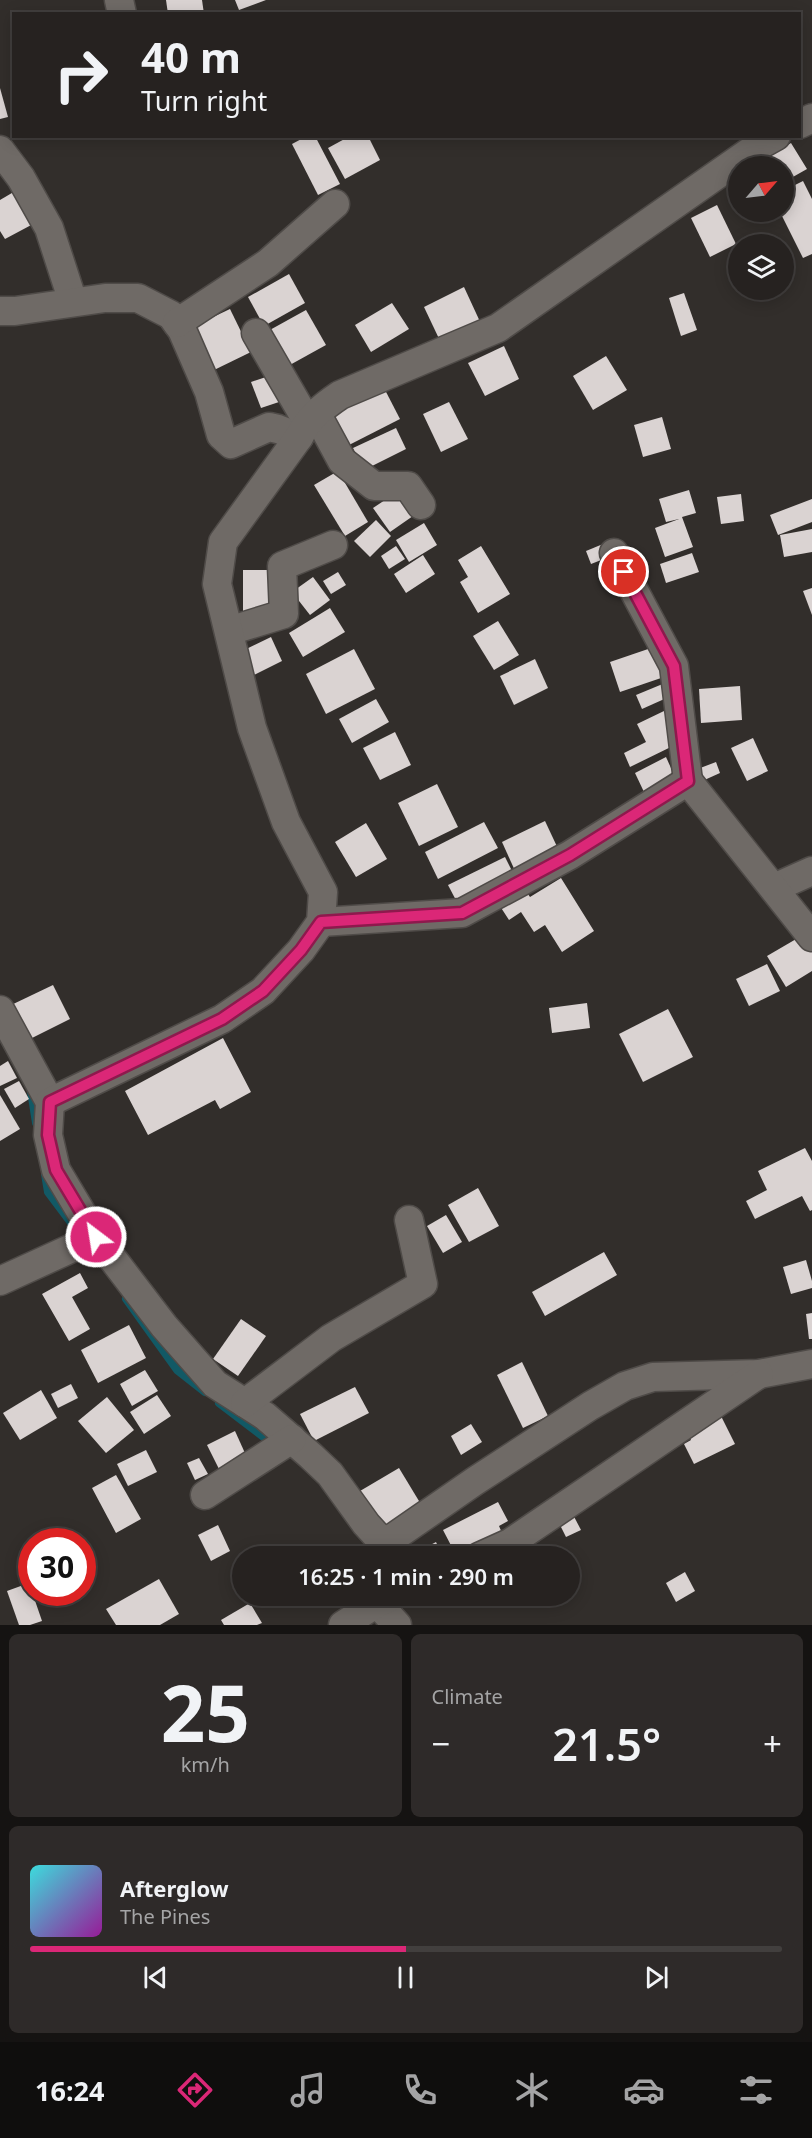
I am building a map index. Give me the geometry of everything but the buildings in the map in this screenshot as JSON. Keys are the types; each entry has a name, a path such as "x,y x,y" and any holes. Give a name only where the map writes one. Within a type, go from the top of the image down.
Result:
{"street":[{"path":"50,1102 222,1019 263,991 301,950 321,922 323,892 286,822 252,729 218,584 223,542 307,423 323,406 340,395 498,328 772,138"},
{"path":"0,150 21,178 49,228 73,302"},
{"path":"177,323 268,263 335,204"},
{"path":"0,311 15,311 105,298 138,298 171,315 182,330 209,392 221,435 231,444 269,427 278,429 307,423"},
{"path":"256,333 307,423 342,461 374,486 408,486 421,505"},
{"path":"229,631 284,614 282,566 333,545"},
{"path":"614,553 674,666 688,781 812,937"},
{"path":"321,922 462,913 570,855 688,781"},
{"path":"774,888 812,871"},
{"path":"0,1010 50,1102 48,1135 56,1170 96,1237 164,1326 215,1384 245,1403 292,1439 330,1474 380,1546"},
{"path":"245,1403 331,1338 423,1284 409,1220"},
{"path":"0,1281 96,1237"},
{"path":"390,1546 484,1474 625,1386 653,1377 759,1374 812,1364"},
{"path":"503,1546 759,1374"},
{"path":"205,1495 292,1439"},
{"path":"343,1625 370,1606"},
{"path":"386,1606 397,1625"}],"waterway":[{"path":"31,1091 36,1123"},
{"path":"45,1174 48,1192 72,1224"},
{"path":"126,1299 177,1370 205,1392"},
{"path":"219,1403 274,1445"}],"route":[{"path":"96,1237 56,1170 48,1135 50,1102 222,1019 263,991 301,950 321,922 462,913 570,855 688,781 674,666 624,572"}]}
